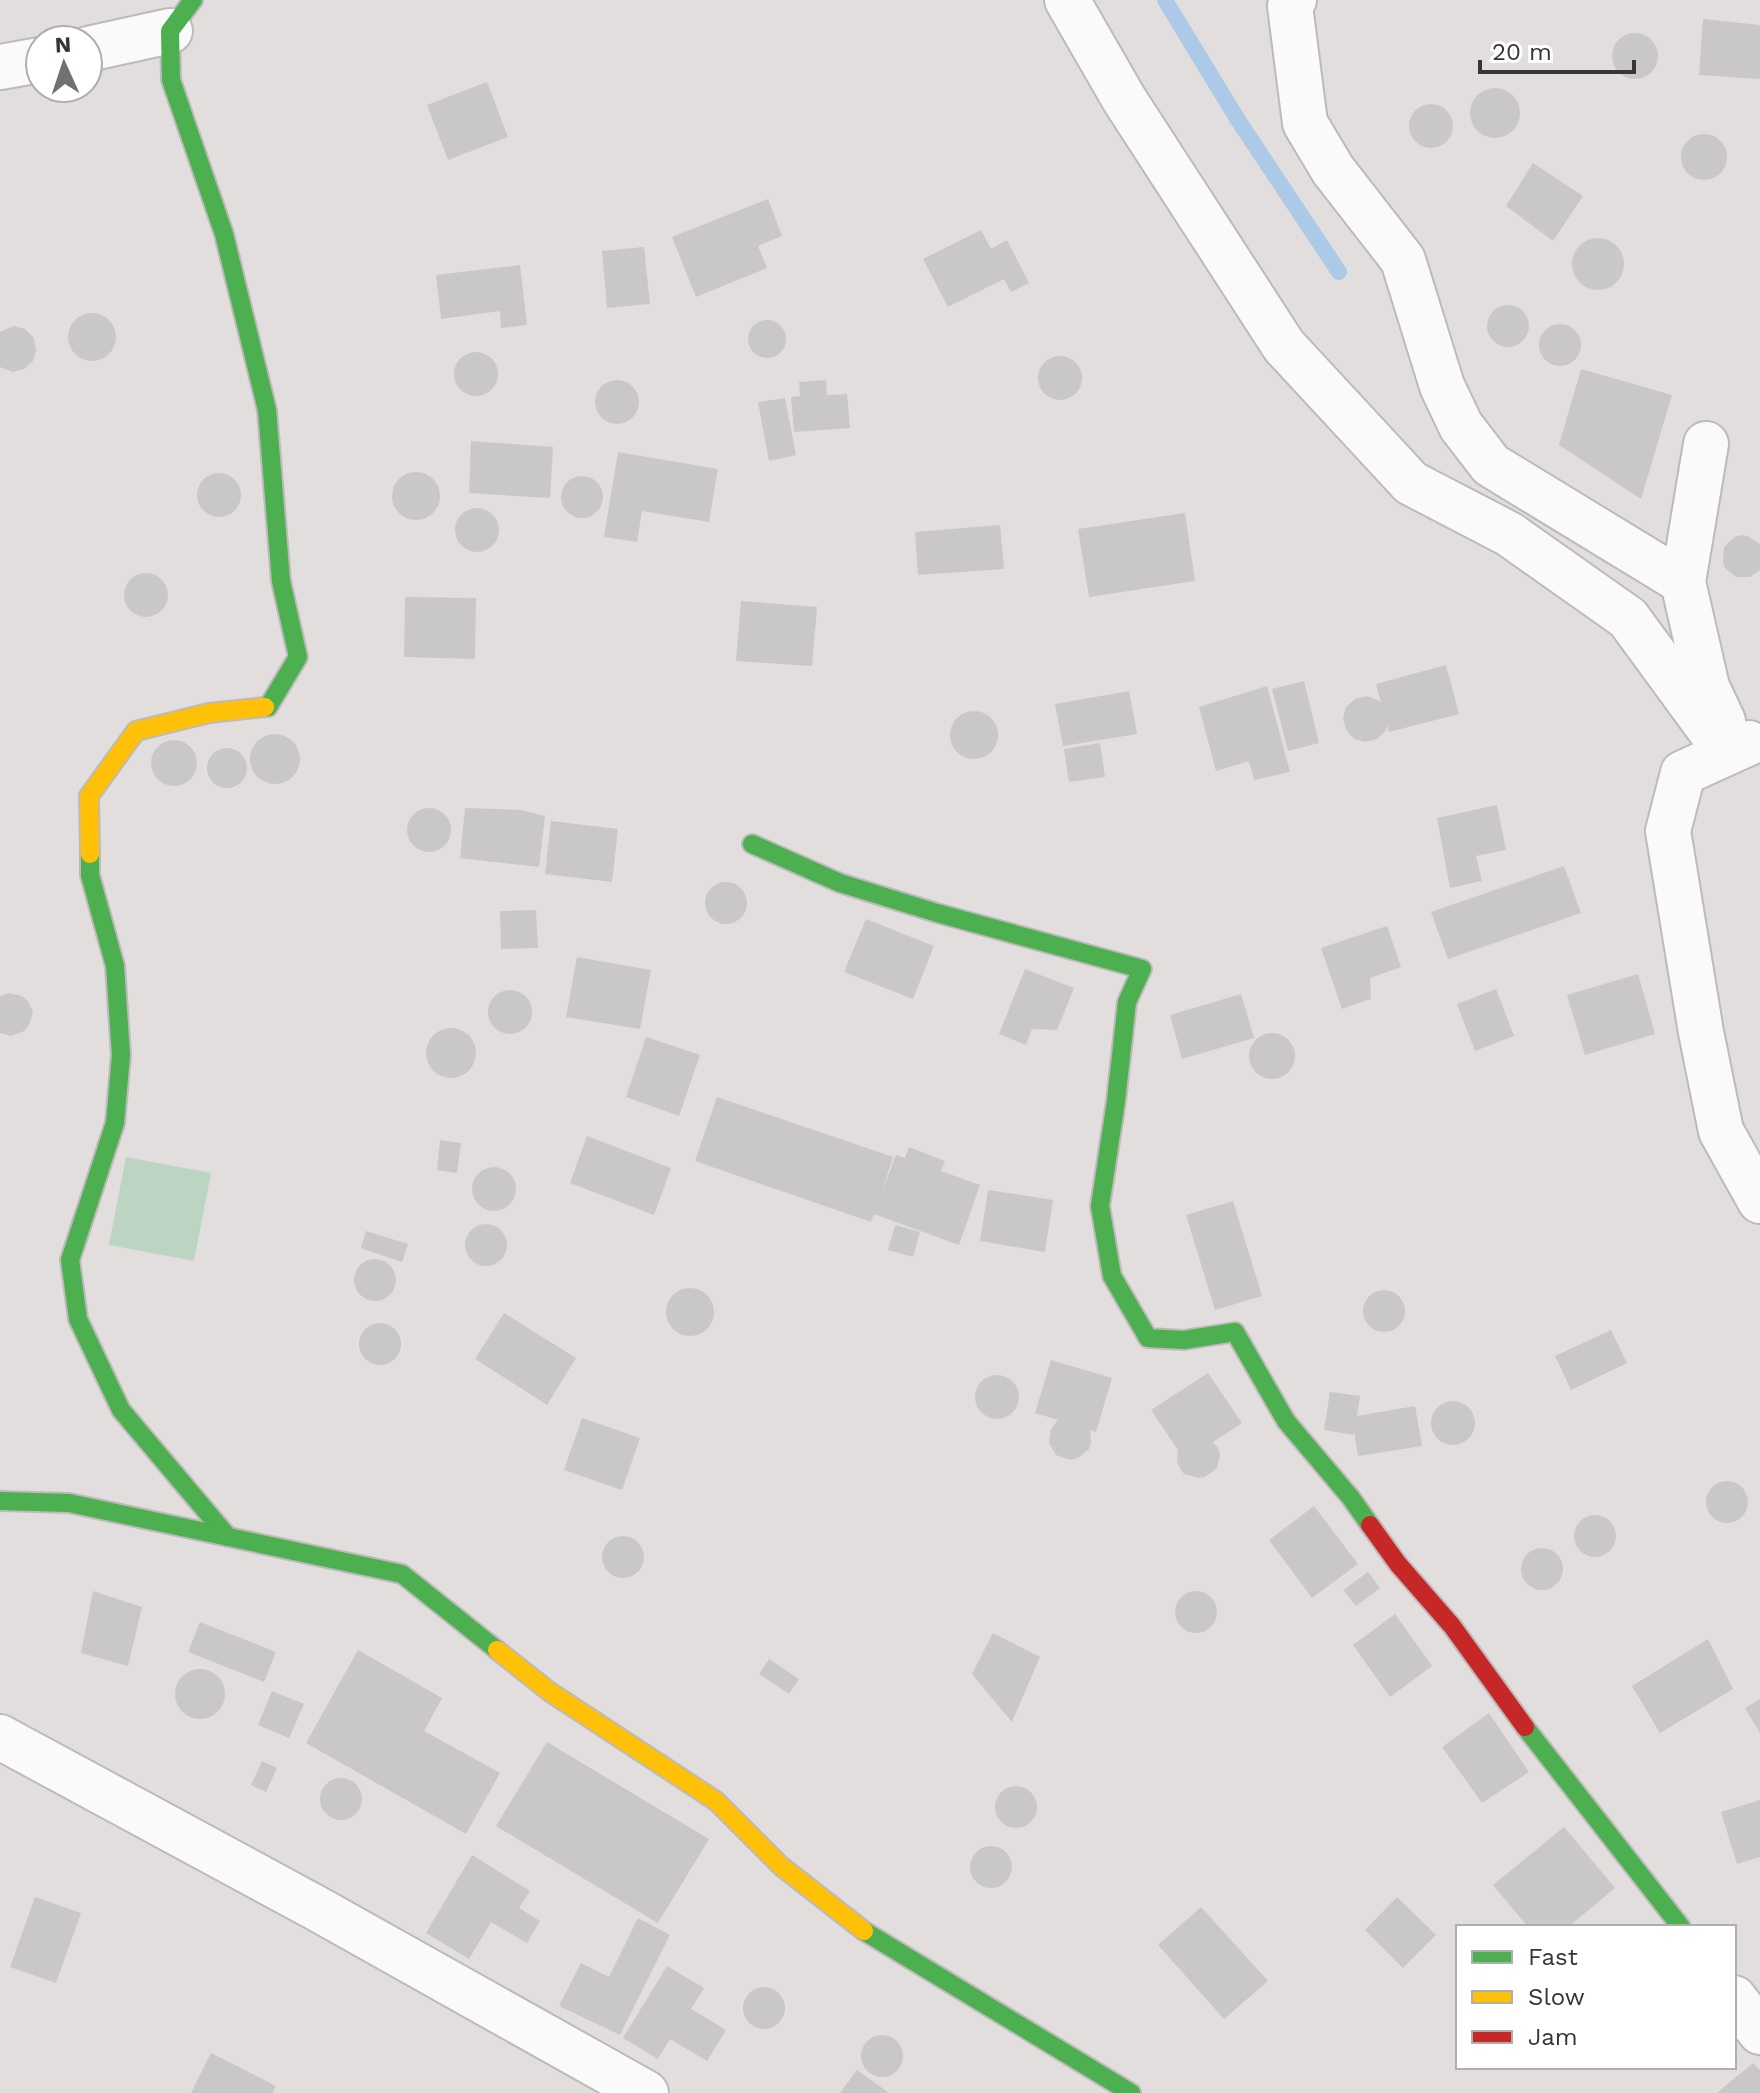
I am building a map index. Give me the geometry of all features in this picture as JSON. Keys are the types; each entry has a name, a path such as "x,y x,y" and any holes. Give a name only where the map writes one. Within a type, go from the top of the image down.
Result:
{"street":[{"path":"1067,0 1124,99 1284,346 1411,483 1509,534 1628,618 1745,746"},
{"path":"1294,0 1290,6 1305,123 1333,170 1403,260 1442,386 1461,426 1491,465 1683,582"},
{"path":"104,43 182,16 171,80 224,234 267,410 281,581 298,657 268,707 209,713 136,731 89,796 90,875 115,966 121,1055 115,1123 70,1260 78,1319 121,1410 228,1537"},
{"path":"0,67 24,63"},
{"path":"1706,444 1683,582 1707,687 1721,719 1745,746"},
{"path":"1745,746 1683,773 1668,831 1701,1032 1721,1131 1760,1201"},
{"path":"752,844 840,883 1142,969 1127,1002 1100,1206 1112,1276 1148,1338 1184,1340 1235,1332 1286,1421 1351,1498 1398,1564 1452,1626 1550,1761 1679,1925"},
{"path":"0,1501 69,1503 402,1574 550,1692 716,1801 781,1866 861,1929 1131,2093"},
{"path":"0,1737 316,1908 646,2093"},
{"path":"1736,2001 1760,2032"}],"green space":[{"path":"126,1157 211,1173 194,1261 109,1245"}],"building":[{"path":"1703,19 1760,25 1760,79 1699,75"},
{"path":"1635,33 1651,40 1658,56 1651,72 1635,79 1619,72 1612,56 1619,40"},
{"path":"487,82 508,137 448,160 427,105"},
{"path":"1485,89 1505,89 1519,103 1519,123 1505,137 1485,137 1471,123 1471,103"},
{"path":"1431,104 1447,110 1453,126 1447,142 1431,148 1415,142 1409,126 1415,110"},
{"path":"1704,134 1720,141 1727,157 1720,173 1704,180 1688,173 1681,157 1688,141"},
{"path":"1533,163 1583,196 1553,241 1506,206"},
{"path":"768,199 782,236 758,246 767,268 696,297 672,237"},
{"path":"981,230 991,249 1007,240 1029,283 1011,292 1004,279 948,307 923,259"},
{"path":"1598,238 1616,246 1624,264 1616,282 1598,290 1580,282 1572,264 1580,246"},
{"path":"644,247 650,304 607,308 602,251"},
{"path":"520,265 527,325 501,328 500,311 441,319 436,275"},
{"path":"1508,305 1523,311 1529,326 1523,341 1508,347 1493,341 1487,326 1493,311"},
{"path":"92,313 101,314 109,320 115,328 115,346 109,354 101,360 92,361 83,360 75,354 69,346 68,337 69,328 75,320 83,314"},
{"path":"767,320 780,326 786,339 780,352 767,358 754,352 748,339 754,326"},
{"path":"1560,324 1575,330 1581,345 1575,360 1560,366 1545,360 1539,345 1545,330"},
{"path":"14,326 25,329 34,338 36,350 33,361 24,369 13,372 0,367 0,332"},
{"path":"476,352 492,358 498,374 492,390 476,396 460,390 454,374 460,358"},
{"path":"1060,356 1076,362 1082,378 1076,394 1060,400 1044,394 1038,378 1044,362"},
{"path":"1581,369 1672,395 1641,499 1559,445"},
{"path":"617,380 633,386 639,402 633,418 617,424 601,418 595,402 601,386"},
{"path":"826,380 827,395 847,394 850,428 794,432 791,397 800,396 799,382"},
{"path":"785,398 796,455 769,461 758,402"},
{"path":"471,441 553,447 550,498 469,493"},
{"path":"618,452 718,469 709,522 642,511 637,542 604,537"},
{"path":"416,472 433,479 440,496 433,513 416,520 399,513 392,496 399,479"},
{"path":"219,473 235,479 241,495 235,511 219,517 203,511 197,495 203,479"},
{"path":"582,476 597,482 603,497 597,512 582,518 567,512 561,497 567,482"},
{"path":"477,508 493,514 499,530 493,546 477,552 461,546 455,530 461,514"},
{"path":"1185,513 1195,581 1089,597 1078,529"},
{"path":"1000,525 1004,569 918,575 915,532"},
{"path":"1741,535 1760,544 1760,570 1750,577 1736,577 1725,568 1723,562 1724,547 1734,537"},
{"path":"146,573 162,579 168,595 162,611 146,617 130,611 124,595 130,579"},
{"path":"405,597 476,598 475,659 404,657"},
{"path":"741,601 817,607 812,666 736,661"},
{"path":"1446,665 1459,714 1389,732 1387,725 1386,731 1377,739 1365,742 1354,739 1346,730 1343,718 1346,707 1355,699 1367,696 1381,703 1376,684"},
{"path":"1304,681 1319,743 1288,751 1272,689"},
{"path":"1267,686 1290,772 1254,780 1249,761 1216,771 1199,707"},
{"path":"1129,691 1137,734 1063,746 1055,704"},
{"path":"974,711 991,718 998,735 991,752 974,759 957,752 950,735 957,718"},
{"path":"275,734 292,742 300,759 292,776 275,784 258,776 250,759 258,742"},
{"path":"174,740 190,747 197,763 190,779 174,786 158,779 151,763 158,747"},
{"path":"1100,743 1105,777 1069,782 1064,749"},
{"path":"227,748 241,754 247,768 241,782 227,788 213,782 207,768 213,754"},
{"path":"1497,805 1506,850 1476,856 1482,881 1450,888 1437,818"},
{"path":"429,808 445,814 451,830 445,846 429,852 413,846 407,830 413,814"},
{"path":"465,808 522,810 545,816 539,867 460,858"},
{"path":"551,821 618,829 612,882 545,874"},
{"path":"1564,866 1581,913 1448,959 1431,912"},
{"path":"726,882 741,888 747,903 741,918 726,924 711,918 705,903 711,888"},
{"path":"536,910 538,948 501,949 500,911"},
{"path":"866,919 934,946 913,999 844,972"},
{"path":"1387,926 1401,967 1370,978 1371,999 1342,1009 1321,948"},
{"path":"577,957 651,970 640,1029 566,1017"},
{"path":"1025,969 1074,988 1057,1030 1032,1029 1026,1045 999,1034"},
{"path":"1638,974 1655,1034 1585,1055 1567,995"},
{"path":"1496,989 1514,1036 1475,1051 1457,1004"},
{"path":"510,990 526,996 532,1012 526,1028 510,1034 494,1028 488,1012 494,996"},
{"path":"9,993 22,996 33,1012 24,1031 11,1036 0,1033 0,996"},
{"path":"1241,994 1254,1038 1182,1059 1170,1015"},
{"path":"451,1028 468,1036 476,1053 468,1070 451,1078 434,1070 426,1053 434,1036"},
{"path":"1272,1033 1281,1034 1288,1040 1294,1047 1294,1065 1288,1072 1281,1078 1272,1079 1263,1078 1256,1072 1250,1065 1249,1056 1250,1047 1256,1040 1263,1034"},
{"path":"646,1037 700,1055 679,1116 626,1097"},
{"path":"717,1097 893,1157 882,1192 896,1155 905,1158 909,1147 945,1161 941,1171 980,1185 959,1245 874,1214 871,1222 695,1161"},
{"path":"587,1136 671,1168 654,1215 570,1183"},
{"path":"440,1140 461,1143 457,1173 437,1170"},
{"path":"494,1167 509,1174 516,1189 509,1204 494,1211 479,1204 472,1189 479,1174"},
{"path":"988,1190 1053,1200 1045,1252 980,1241"},
{"path":"1233,1201 1262,1296 1215,1310 1186,1215"},
{"path":"486,1224 501,1230 507,1245 501,1260 486,1266 471,1260 465,1245 471,1230"},
{"path":"895,1225 920,1232 913,1257 888,1250"},
{"path":"366,1231 408,1244 402,1262 361,1248"},
{"path":"375,1259 390,1265 396,1280 390,1295 375,1301 360,1295 354,1280 360,1265"},
{"path":"690,1288 707,1295 714,1312 707,1329 690,1336 673,1329 666,1312 673,1295"},
{"path":"1384,1290 1399,1296 1405,1311 1399,1326 1384,1332 1369,1326 1363,1311 1369,1296"},
{"path":"504,1313 576,1358 547,1405 475,1359"},
{"path":"380,1323 395,1329 401,1344 395,1359 380,1365 365,1359 359,1344 365,1329"},
{"path":"1611,1330 1627,1363 1571,1390 1555,1356"},
{"path":"1051,1360 1112,1378 1096,1432 1090,1430 1089,1449 1070,1460 1056,1455 1049,1443 1051,1429 1058,1420 1035,1413"},
{"path":"1208,1373 1242,1423 1213,1442 1220,1455 1217,1468 1198,1478 1184,1474 1177,1461 1178,1450 1151,1410"},
{"path":"997,1375 1012,1382 1019,1397 1012,1412 997,1419 982,1412 975,1397 982,1382"},
{"path":"1330,1392 1360,1396 1357,1416 1415,1406 1422,1446 1358,1456 1354,1431 1354,1435 1324,1430"},
{"path":"1453,1401 1469,1407 1475,1423 1469,1439 1453,1445 1437,1439 1431,1423 1437,1407"},
{"path":"582,1418 640,1438 622,1490 564,1470"},
{"path":"1727,1481 1742,1487 1748,1502 1742,1517 1727,1523 1712,1517 1706,1502 1712,1487"},
{"path":"1314,1506 1358,1564 1312,1598 1269,1540"},
{"path":"1595,1515 1610,1521 1616,1536 1610,1551 1595,1557 1580,1551 1574,1536 1580,1521"},
{"path":"623,1536 638,1542 644,1557 638,1572 623,1578 608,1572 602,1557 608,1542"},
{"path":"1542,1548 1557,1554 1563,1569 1557,1584 1542,1590 1527,1584 1521,1569 1527,1554"},
{"path":"1368,1572 1380,1588 1356,1606 1343,1590"},
{"path":"93,1591 142,1607 128,1666 81,1653"},
{"path":"1196,1591 1211,1597 1217,1612 1211,1627 1196,1633 1181,1627 1175,1612 1181,1597"},
{"path":"1395,1614 1432,1666 1390,1697 1353,1645"},
{"path":"200,1622 276,1652 264,1682 188,1652"},
{"path":"993,1633 1040,1657 1012,1722 972,1674"},
{"path":"1708,1639 1733,1689 1660,1733 1632,1686"},
{"path":"358,1650 442,1698 424,1731 500,1773 466,1834 306,1743"},
{"path":"769,1659 799,1679 789,1694 759,1674"},
{"path":"200,1669 218,1676 225,1694 218,1712 200,1719 182,1712 175,1694 182,1676"},
{"path":"272,1691 304,1704 289,1738 258,1725"},
{"path":"1760,1699 1760,1733 1745,1708"},
{"path":"1489,1713 1529,1772 1482,1803 1442,1747"},
{"path":"547,1742 709,1839 658,1923 496,1826"},
{"path":"262,1761 277,1768 266,1792 251,1785"},
{"path":"341,1778 356,1784 362,1799 356,1814 341,1820 326,1814 320,1799 326,1784"},
{"path":"1016,1786 1031,1792 1037,1807 1031,1822 1016,1828 1001,1822 995,1807 1001,1792"},
{"path":"1760,1800 1760,1857 1737,1864 1721,1812"},
{"path":"1564,1827 1615,1888 1570,1925 1526,1925 1493,1885"},
{"path":"991,1846 1006,1852 1012,1867 1006,1882 991,1888 976,1882 970,1867 976,1852"},
{"path":"472,1855 530,1891 519,1908 540,1921 527,1943 491,1922 469,1959 426,1933"},
{"path":"35,1897 81,1913 56,1983 10,1967"},
{"path":"1397,1897 1436,1935 1403,1968 1365,1930"},
{"path":"1201,1907 1268,1981 1224,2019 1158,1945"},
{"path":"638,1918 670,1935 620,2035 559,2006 581,1963 609,1977"},
{"path":"667,1966 704,1988 691,2009 726,2030 707,2061 670,2039 658,2059 623,2038"},
{"path":"764,1987 779,1993 785,2008 779,2023 764,2029 749,2023 743,2008 749,1993"},
{"path":"882,2035 897,2041 903,2056 897,2071 882,2077 867,2071 861,2056 867,2041"},
{"path":"211,2053 276,2086 273,2093 191,2093"},
{"path":"1753,2063 1760,2070 1760,2093 1717,2093"},
{"path":"857,2070 889,2093 840,2093"}],"waterway":[{"path":"1165,0 1238,120 1339,272"}],"traffic: fast":[{"path":"193,0 170,31 171,80 224,234 267,410 281,581 298,657 268,707 265,707"},
{"path":"752,844 840,883 1142,969 1127,1002 1100,1206 1112,1276 1148,1338 1184,1340 1235,1332 1286,1421 1370,1525"},
{"path":"90,854 90,875 115,966 121,1055 115,1123 70,1260 78,1319 121,1410 228,1537"},
{"path":"0,1501 69,1503 402,1574 497,1650"},
{"path":"1525,1727 1679,1925"},
{"path":"864,1931 1131,2093"}],"traffic: slow":[{"path":"90,854 89,796 136,731 209,713 265,707"},
{"path":"497,1650 550,1692 716,1801 781,1866 864,1931"}],"traffic: jam":[{"path":"1370,1525 1398,1564 1452,1626 1525,1727"}]}
